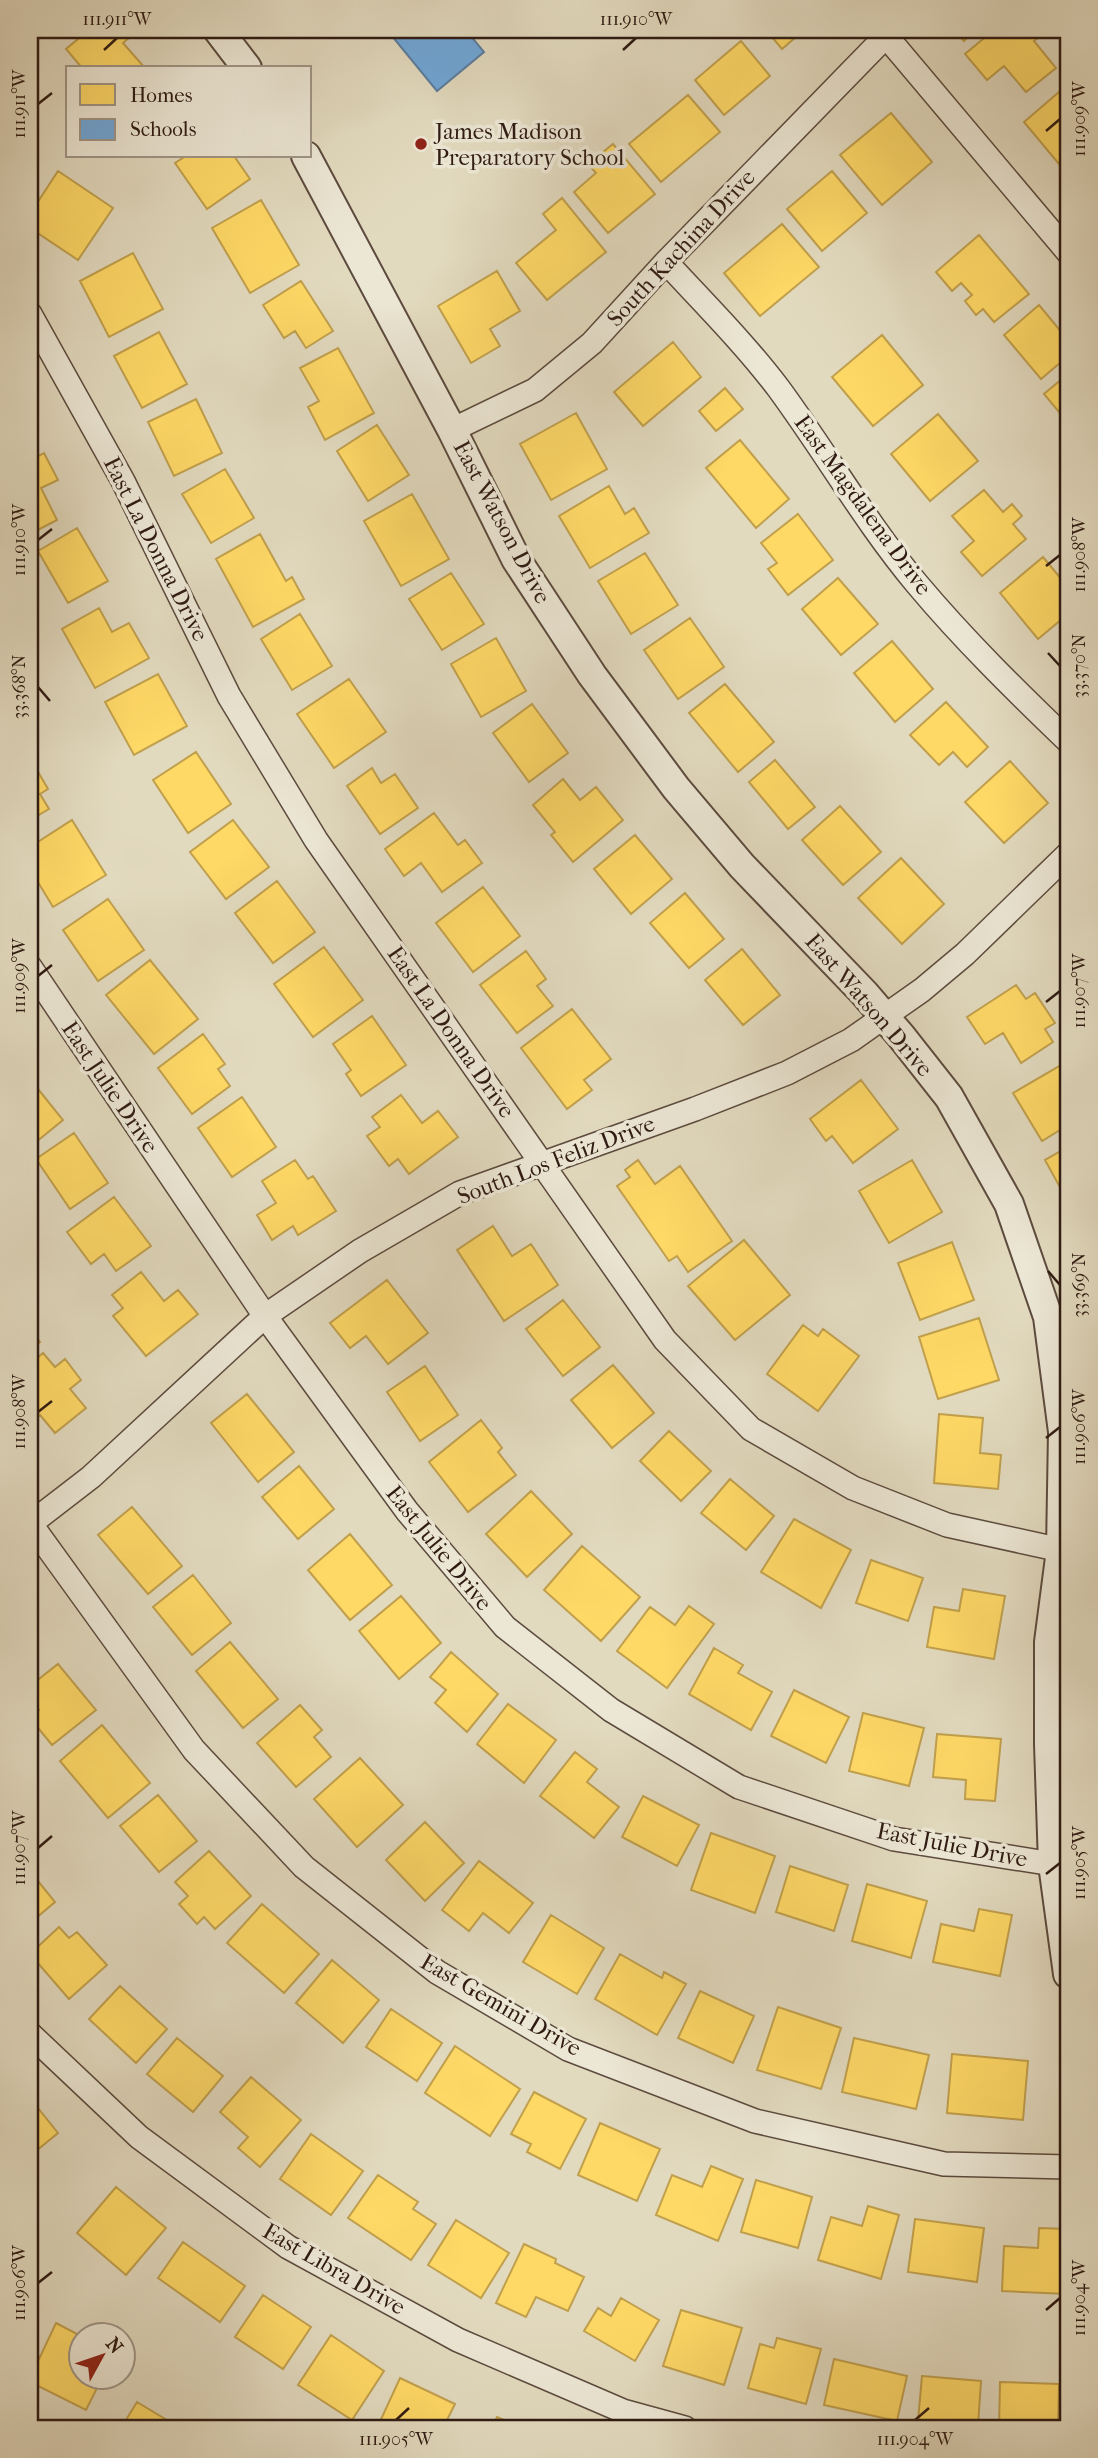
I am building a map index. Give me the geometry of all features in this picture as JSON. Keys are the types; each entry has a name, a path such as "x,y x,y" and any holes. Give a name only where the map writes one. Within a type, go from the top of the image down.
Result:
{"street":[{"path":"218,30 245,66"},
{"name":"South Kachina Drive","path":"452,430 535,390 592,343 666,262 886,36 1068,252"},
{"name":"East Watson Drive","path":"307,158 452,430 516,559 599,686 676,788 742,866 885,1017 949,1097 1009,1204 1048,1317 1063,1432 1061,1550 1049,1642 1049,1744 1053,1864 1068,1974"},
{"name":"East Magdalena Drive","path":"666,262 778,388 916,583 1006,682 1068,741"},
{"name":"East La Donna Drive","path":"30,314 123,481 236,707 316,839 665,1339 751,1429 853,1488 947,1525 1061,1550"},
{"name":"South Los Feliz Drive","path":"30,1524 91,1477 265,1316 360,1251 460,1194 787,1073 851,1040 922,990 965,954 1068,854"},
{"name":"East Julie Drive","path":"30,967 265,1316 407,1511 505,1628 611,1710 739,1787 894,1839 1053,1864"},
{"name":"East Gemini Drive","path":"30,1524 194,1750 304,1867 437,1972 568,2049 755,2121 944,2164 1068,2167"},
{"name":"East Libra Drive","path":"30,2034 139,2137 288,2247 458,2340 623,2411 685,2428"}],"building: Homes":[{"path":"89,30 138,30 123,43 143,66 80,66 66,49"},
{"path":"766,30 804,30 782,49"},
{"path":"953,30 975,30 964,41"},
{"path":"994,30 1036,30 1041,35 1034,41 1056,68 1026,92 1004,66 987,80 965,54"},
{"path":"741,41 770,76 724,115 695,80"},
{"path":"1066,86 1068,166 1064,170 1024,122"},
{"path":"688,95 720,132 661,182 629,144"},
{"path":"891,113 932,162 882,205 840,155"},
{"path":"613,144 655,194 608,233 574,192 596,173 588,164"},
{"path":"183,158 235,158 250,179 207,209 175,163"},
{"path":"58,171 113,208 78,260 30,228 30,214"},
{"path":"832,171 867,213 822,251 787,209"},
{"path":"562,198 606,252 547,300 516,263 556,230 543,214"},
{"path":"261,200 299,265 250,293 212,228"},
{"path":"782,224 819,267 760,316 724,273"},
{"path":"979,235 1029,294 994,322 983,309 976,315 965,301 972,295 961,283 952,291 936,272"},
{"path":"133,253 163,309 109,337 80,281"},
{"path":"497,271 520,311 490,329 500,346 471,363 438,306"},
{"path":"301,281 333,331 306,348 295,331 284,338 263,305"},
{"path":"1039,305 1068,340 1068,356 1041,379 1004,335"},
{"path":"159,332 187,384 142,408 114,356"},
{"path":"882,335 923,385 873,426 832,377"},
{"path":"673,342 701,377 643,426 614,392"},
{"path":"338,348 374,413 325,440 308,407 319,401 300,368"},
{"path":"1068,374 1068,423 1044,394"},
{"path":"725,388 743,409 716,431 699,411"},
{"path":"196,399 222,453 174,476 148,422"},
{"path":"576,413 607,469 551,500 520,444"},
{"path":"938,414 978,461 930,501 891,454"},
{"path":"377,425 409,475 368,501 337,451"},
{"path":"740,440 789,499 756,528 706,468"},
{"path":"44,453 58,480 41,488 57,520 30,534 30,460"},
{"path":"225,469 254,518 211,543 182,494"},
{"path":"609,486 625,514 634,508 649,533 590,568 559,516"},
{"path":"984,490 1003,512 1012,504 1022,516 1013,524 1026,539 982,576 961,552 974,541 952,516"},
{"path":"412,494 449,559 401,586 364,521"},
{"path":"798,514 833,560 788,595 768,569 777,563 761,543"},
{"path":"77,528 108,581 68,603 38,551"},
{"path":"260,534 286,581 292,577 304,599 253,627 216,559"},
{"path":"645,553 678,605 631,634 598,581"},
{"path":"1043,557 1062,580 1068,575 1068,614 1038,639 1000,593"},
{"path":"451,573 484,624 442,650 409,599"},
{"path":"838,578 878,624 841,655 802,609"},
{"path":"99,608 112,632 129,623 149,658 95,688 62,629"},
{"path":"300,614 332,666 292,690 261,639"},
{"path":"690,618 724,667 678,699 644,650"},
{"path":"496,638 526,691 481,717 451,664"},
{"path":"892,641 933,689 895,722 854,673"},
{"path":"158,674 187,726 134,755 105,702"},
{"path":"349,679 386,732 334,768 297,714"},
{"path":"725,684 774,742 738,772 689,713"},
{"path":"946,702 988,747 967,767 953,752 939,765 910,735"},
{"path":"532,704 568,753 529,782 493,733"},
{"path":"196,752 231,804 188,833 153,780"},
{"path":"30,758 48,789 40,794 49,809 30,820"},
{"path":"775,760 815,807 788,829 749,782"},
{"path":"1010,761 1048,803 1004,843 965,802"},
{"path":"372,768 381,783 395,774 418,808 380,834 347,786"},
{"path":"563,779 580,800 596,787 623,820 573,862 551,835 555,832 533,805"},
{"path":"840,806 881,852 843,885 802,840"},
{"path":"434,813 458,845 465,840 482,863 442,892 421,863 404,876 385,849"},
{"path":"72,820 106,875 53,907 30,869 30,847"},
{"path":"233,820 269,867 226,899 190,852"},
{"path":"635,835 672,879 631,914 594,869"},
{"path":"901,858 944,904 902,944 858,898"},
{"path":"277,881 315,932 273,963 235,913"},
{"path":"483,887 520,936 473,972 436,923"},
{"path":"685,893 724,939 689,968 650,923"},
{"path":"108,899 144,950 98,981 63,930"},
{"path":"324,947 363,1000 313,1037 274,984"},
{"path":"742,949 780,995 743,1025 705,980"},
{"path":"526,951 546,979 537,986 553,1006 517,1033 480,985"},
{"path":"150,960 198,1019 154,1054 106,995"},
{"path":"1016,985 1026,999 1035,993 1055,1023 1045,1029 1053,1042 1021,1063 1003,1033 985,1044 967,1017"},
{"path":"572,1009 611,1059 584,1080 592,1090 567,1109 521,1048"},
{"path":"372,1016 406,1065 361,1096 346,1074 351,1070 333,1044"},
{"path":"203,1034 225,1064 218,1069 230,1086 192,1114 158,1068"},
{"path":"1063,1064 1068,1073 1068,1125 1042,1141 1013,1093"},
{"path":"30,1079 63,1120 30,1147"},
{"path":"861,1080 898,1129 853,1163 832,1136 826,1141 810,1119"},
{"path":"401,1095 422,1123 438,1111 458,1137 409,1174 398,1159 389,1166 367,1136 380,1127 372,1117"},
{"path":"242,1097 276,1147 232,1177 198,1128"},
{"path":"74,1133 108,1183 70,1209 36,1159"},
{"path":"1068,1147 1068,1202 1045,1160"},
{"path":"295,1160 308,1179 313,1176 336,1211 298,1235 293,1226 272,1240 257,1215 276,1203 262,1181"},
{"path":"638,1160 655,1184 680,1166 732,1241 688,1272 677,1256 669,1261 617,1186 630,1177 625,1170"},
{"path":"912,1160 942,1212 889,1243 859,1191"},
{"path":"114,1197 151,1246 116,1271 104,1254 91,1264 67,1232"},
{"path":"493,1226 512,1256 531,1244 558,1285 504,1321 457,1250"},
{"path":"744,1240 790,1295 735,1340 688,1286"},
{"path":"952,1242 974,1300 920,1320 898,1263"},
{"path":"141,1272 164,1301 178,1290 198,1314 146,1356 113,1316 123,1308 112,1295"},
{"path":"387,1280 428,1333 388,1364 366,1336 350,1348 330,1323"},
{"path":"563,1300 600,1347 563,1376 526,1329"},
{"path":"979,1318 999,1380 938,1399 919,1337"},
{"path":"803,1325 818,1336 823,1329 859,1356 818,1411 767,1374"},
{"path":"30,1329 40,1342 30,1349"},
{"path":"43,1353 55,1367 65,1359 81,1380 70,1389 86,1408 55,1433 40,1415 30,1423 30,1364"},
{"path":"613,1365 654,1413 612,1448 571,1400"},
{"path":"425,1366 458,1415 420,1441 387,1392"},
{"path":"247,1394 294,1452 258,1482 211,1423"},
{"path":"939,1414 983,1418 980,1453 1001,1455 998,1489 934,1483"},
{"path":"481,1420 502,1448 498,1452 516,1475 468,1512 429,1462"},
{"path":"669,1431 711,1471 681,1501 640,1461"},
{"path":"299,1466 334,1509 298,1539 262,1497"},
{"path":"730,1479 774,1516 746,1550 701,1513"},
{"path":"531,1491 572,1534 527,1577 486,1534"},
{"path":"132,1507 182,1566 148,1594 98,1535"},
{"path":"794,1519 851,1550 821,1608 761,1572"},
{"path":"350,1534 392,1585 350,1620 308,1570"},
{"path":"582,1546 640,1597 601,1641 544,1590"},
{"path":"871,1560 923,1578 908,1621 856,1603"},
{"path":"193,1575 231,1623 192,1655 153,1607"},
{"path":"963,1589 1005,1596 994,1659 927,1647 934,1607 959,1611"},
{"path":"401,1596 441,1643 399,1679 359,1631"},
{"path":"689,1606 714,1624 667,1688 617,1651 650,1607 675,1625"},
{"path":"230,1642 278,1699 243,1728 196,1671"},
{"path":"714,1648 743,1665 738,1673 772,1692 751,1730 689,1694"},
{"path":"451,1652 498,1694 467,1732 435,1703 446,1690 430,1677"},
{"path":"58,1664 96,1710 52,1745 30,1718 39,1710 30,1699 30,1686"},
{"path":"794,1690 849,1717 826,1763 771,1736"},
{"path":"508,1704 556,1740 524,1783 477,1744"},
{"path":"300,1705 322,1730 314,1737 331,1757 296,1787 257,1743"},
{"path":"863,1713 924,1728 909,1786 849,1771"},
{"path":"102,1725 150,1783 108,1818 60,1761"},
{"path":"937,1734 1001,1739 995,1801 965,1799 966,1780 933,1777"},
{"path":"575,1752 597,1769 587,1782 619,1807 594,1838 540,1796"},
{"path":"360,1758 403,1805 357,1847 314,1799"},
{"path":"158,1795 197,1841 159,1872 120,1826"},
{"path":"643,1796 699,1825 677,1866 622,1837"},
{"path":"425,1822 464,1863 425,1901 386,1860"},
{"path":"711,1833 775,1856 755,1913 691,1890"},
{"path":"209,1851 251,1896 215,1929 204,1917 197,1924 179,1904 188,1896 175,1882"},
{"path":"479,1861 533,1903 509,1933 483,1913 469,1931 442,1910"},
{"path":"790,1866 848,1885 834,1931 776,1912"},
{"path":"30,1871 55,1902 30,1923"},
{"path":"867,1884 927,1901 911,1958 852,1941"},
{"path":"262,1904 319,1954 284,1993 227,1943"},
{"path":"979,1909 1012,1915 1000,1976 933,1962 941,1924 974,1931"},
{"path":"551,1915 604,1948 577,1994 523,1962"},
{"path":"59,1927 69,1938 77,1932 107,1965 69,1999 30,1954"},
{"path":"620,1954 662,1978 664,1972 686,1984 657,2035 595,1999"},
{"path":"332,1960 379,2000 343,2043 296,2003"},
{"path":"120,1986 167,2029 136,2063 89,2019"},
{"path":"700,1991 754,2016 733,2063 678,2038"},
{"path":"778,2007 841,2028 821,2089 757,2070"},
{"path":"391,2009 442,2043 417,2081 366,2047"},
{"path":"177,2038 223,2076 193,2112 147,2074"},
{"path":"854,2038 929,2055 916,2109 842,2092"},
{"path":"455,2046 520,2089 490,2136 425,2093"},
{"path":"952,2054 1028,2061 1023,2120 947,2113"},
{"path":"251,2077 301,2120 260,2167 238,2148 248,2137 220,2112"},
{"path":"534,2092 586,2119 560,2169 527,2152 531,2144 511,2134"},
{"path":"30,2098 58,2133 30,2156"},
{"path":"600,2123 660,2149 637,2201 578,2175"},
{"path":"311,2134 363,2171 331,2215 280,2179"},
{"path":"711,2166 743,2179 718,2241 656,2215 672,2175 702,2187"},
{"path":"378,2175 418,2202 413,2209 436,2224 411,2260 348,2218"},
{"path":"756,2180 812,2197 798,2248 741,2232"},
{"path":"116,2187 166,2228 126,2275 77,2233"},
{"path":"868,2206 899,2215 881,2279 818,2260 831,2217 862,2226"},
{"path":"915,2219 984,2228 977,2282 908,2272"},
{"path":"456,2220 509,2253 481,2298 428,2265"},
{"path":"1039,2228 1068,2229 1067,2294 1002,2291 1004,2246 1038,2248"},
{"path":"183,2242 245,2286 220,2322 158,2278"},
{"path":"524,2244 556,2259 555,2263 584,2277 568,2311 536,2297 526,2317 496,2303"},
{"path":"263,2295 311,2327 283,2369 235,2337"},
{"path":"621,2298 659,2320 635,2361 584,2331 598,2308 611,2316"},
{"path":"681,2310 742,2328 724,2385 663,2366"},
{"path":"56,2323 66,2328 66,2392 95,2392 86,2410 30,2382"},
{"path":"331,2335 384,2371 352,2420 298,2385"},
{"path":"777,2338 821,2349 806,2404 748,2388 760,2344 774,2348"},
{"path":"834,2359 907,2376 897,2421 824,2405"},
{"path":"922,2376 981,2381 978,2426 918,2421"},
{"path":"400,2378 455,2404 443,2428 377,2428"},
{"path":"1000,2382 1059,2384 1058,2428 999,2428"},
{"path":"137,2402 180,2428 121,2428"},
{"path":"497,2417 523,2428 492,2428"}],"building: Schools":[{"path":"387,30 466,30 484,52 437,91"}],"place":[{"name":"James Madison Preparatory School","path":"421,144"}]}
